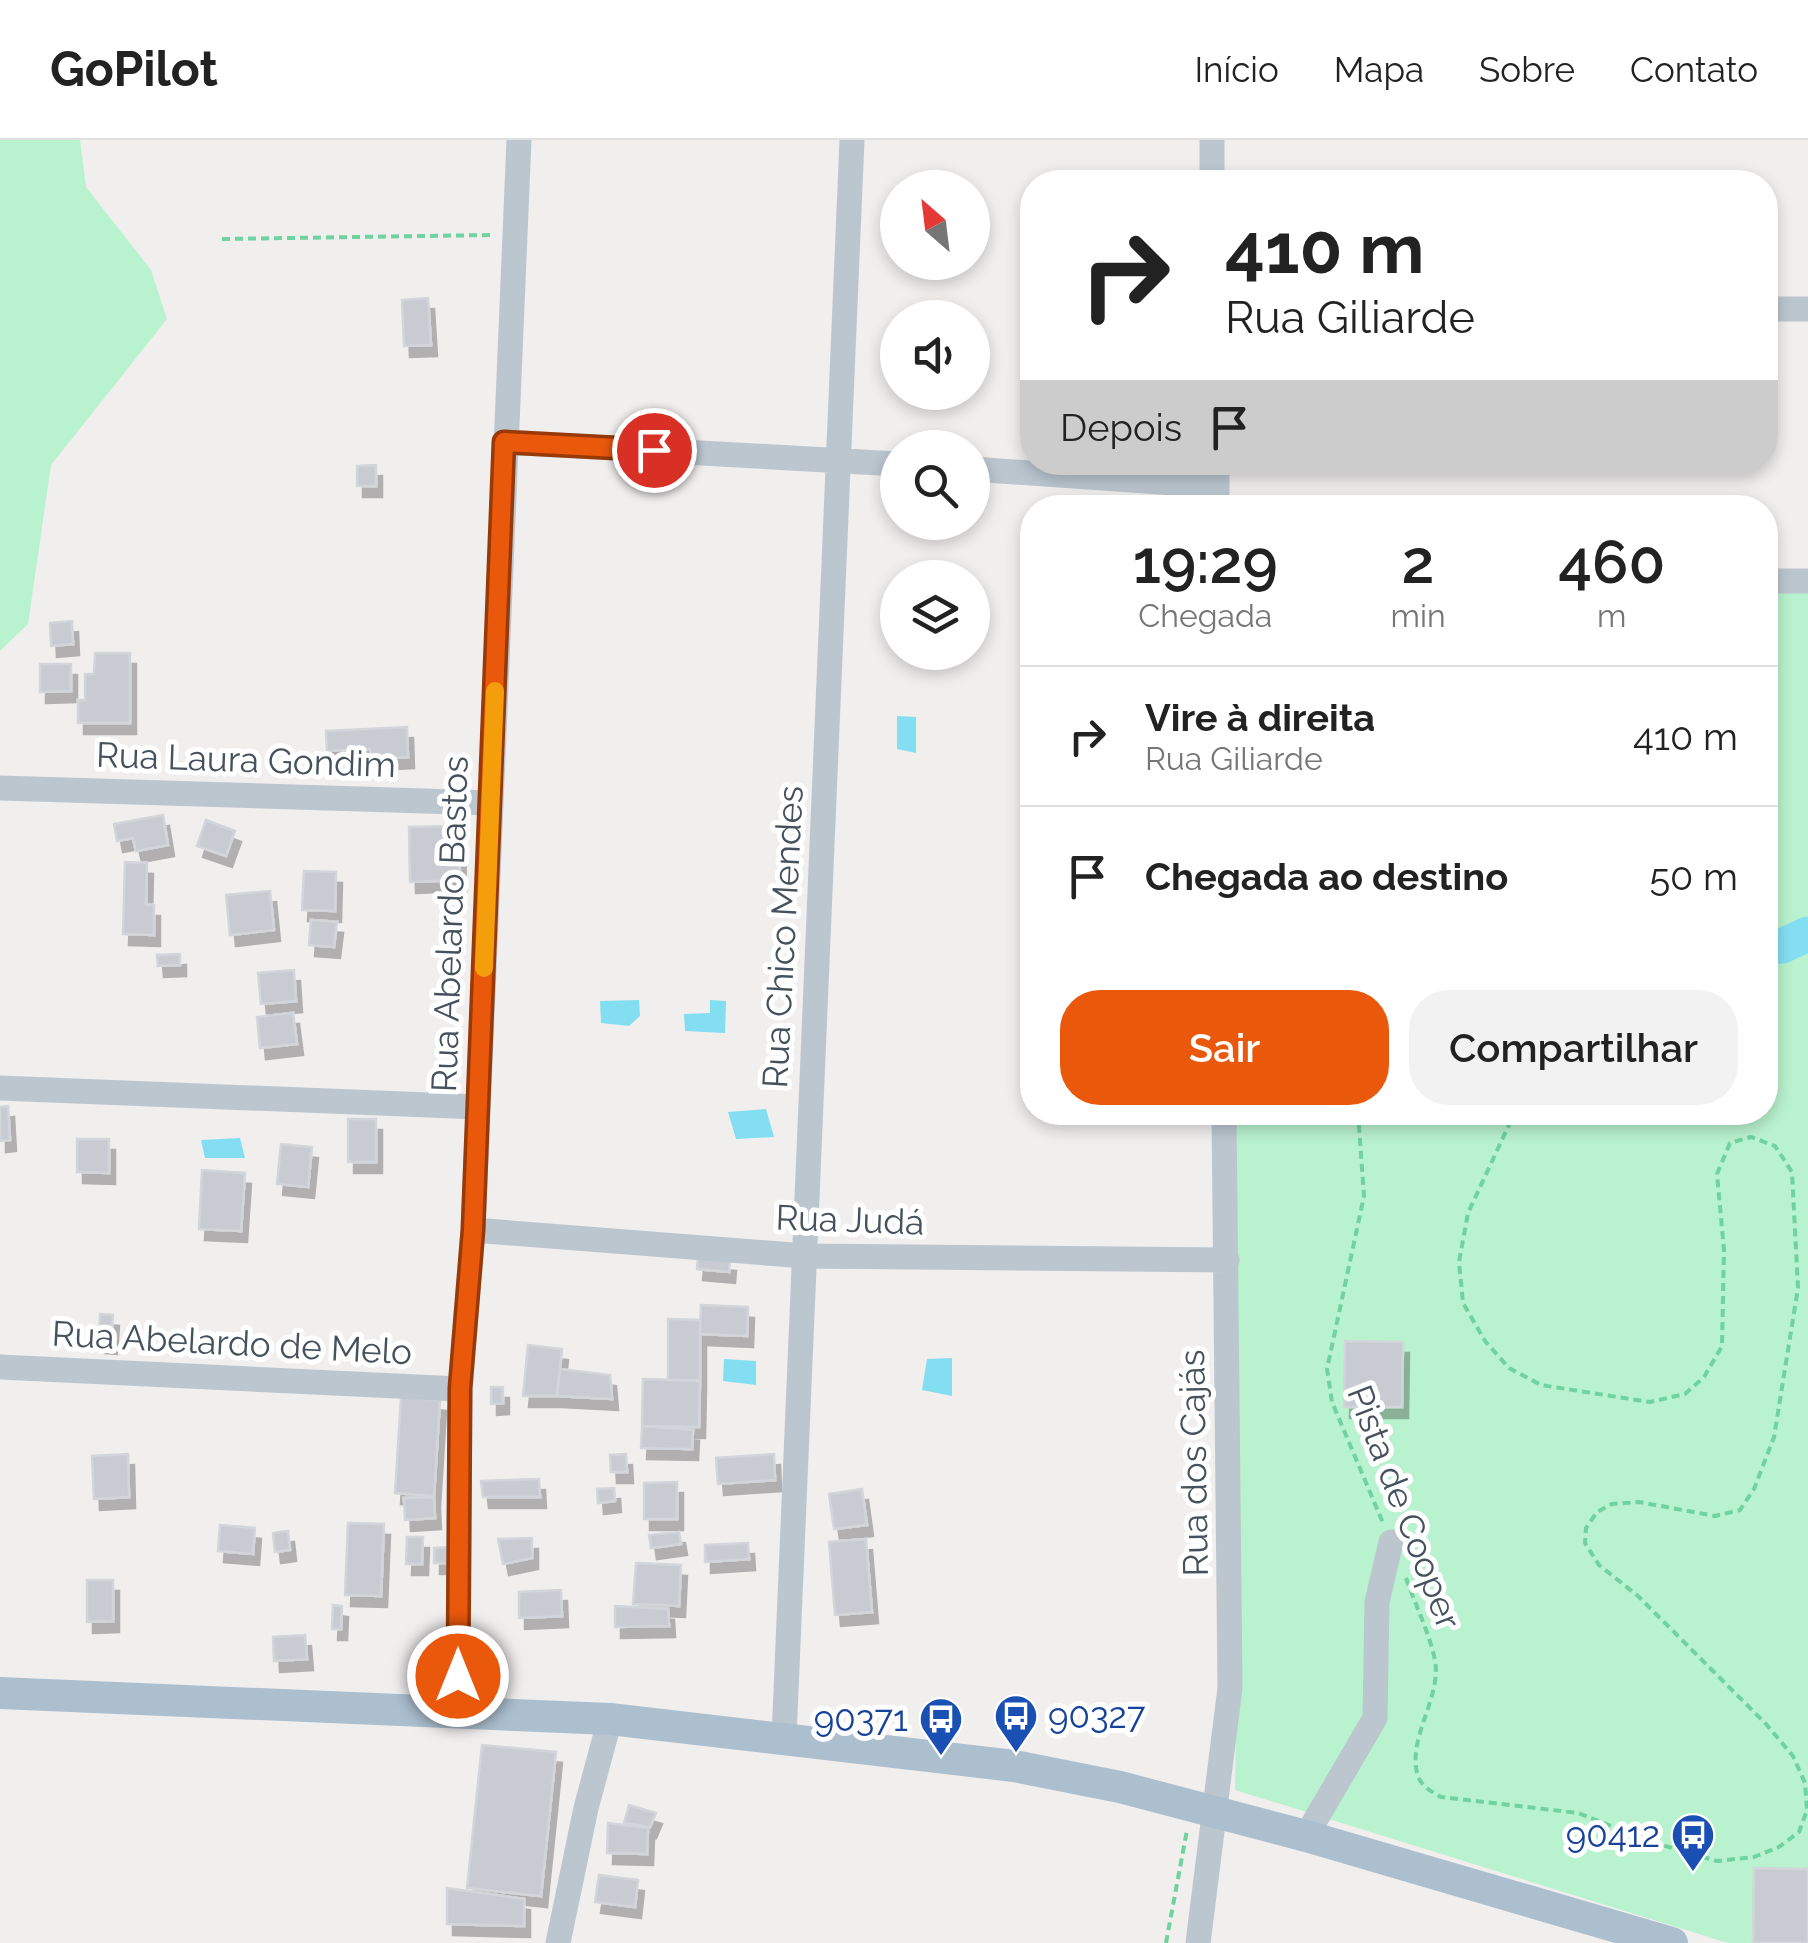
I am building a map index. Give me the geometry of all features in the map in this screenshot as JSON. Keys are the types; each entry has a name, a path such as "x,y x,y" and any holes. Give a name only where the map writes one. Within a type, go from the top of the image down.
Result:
{"main road":[{"path":"0,1693 610,1719 1029,1768 1306,1836 1672,1943"}],"street":[{"name":"Rua Abelardo Bastos","path":"458,1711 460,1388 473,1230 518,140"},
{"name":"Rua Chico Mendes","path":"784,1738 852,140"},
{"path":"1212,140 1212,170"},
{"path":"1778,309 1808,309"},
{"path":"504,442 880,463"},
{"path":"990,470 1020,472"},
{"path":"1064,475 1217,485"},
{"path":"1778,582 1808,581"},
{"name":"Rua Laura Gondim","path":"0,788 490,803"},
{"path":"0,1088 478,1107"},
{"name":"Rua dos Cajás","path":"1198,1943 1204,1809 1226,1736 1231,1635 1226,1517 1224,1125"},
{"name":"Rua Judá","path":"473,1230 805,1256 1227,1260"},
{"name":"Rua Abelardo de Melo","path":"0,1367 460,1388"},
{"path":"1306,1836 1375,1718 1376,1602 1391,1542"},
{"path":"558,1943 586,1808 610,1719"}],"path":[{"path":"222,239 516,234"},
{"name":"Pista de Cooper","path":"1359,1125 1364,1196 1326,1369 1332,1402 1436,1663 1418,1746 1418,1775 1425,1787 1440,1798 1578,1813 1654,1843 1717,1862 1754,1857 1799,1832 1807,1810 1805,1782 1793,1756 1638,1596 1600,1565 1584,1543 1586,1528 1596,1512 1612,1504 1638,1502 1715,1516 1740,1510 1754,1489 1774,1437 1798,1288 1792,1172 1775,1146 1751,1137 1730,1144 1717,1174 1724,1250 1722,1346 1704,1377 1685,1394 1650,1402 1541,1384 1508,1368 1485,1341 1463,1303 1459,1262 1468,1213 1509,1125"},
{"path":"1166,1943 1204,1809"}],"green space":[{"path":"0,140 80,140 86,187 151,270 167,319 51,465 28,624 0,651"},
{"path":"1808,592 1808,1943 1728,1943 1235,1790 1239,1501 1236,1125 1778,1125 1778,593"}],"water":[{"path":"897,716 916,717 916,753 897,749"},
{"path":"639,1000 640,1016 629,1026 601,1023 600,1001"},
{"path":"710,1000 726,1001 725,1033 685,1031 684,1014 710,1013"},
{"path":"766,1109 774,1137 736,1139 728,1112"},
{"path":"240,1138 245,1158 205,1158 201,1140"},
{"path":"952,1358 952,1396 922,1390 927,1359"},
{"path":"724,1359 756,1361 756,1385 723,1381"}],"building":[{"path":"428,298 431,345 404,346 402,300"},
{"path":"376,465 376,486 357,486 357,466"},
{"path":"72,621 73,644 51,646 50,623"},
{"path":"95,653 130,653 130,723 78,723 78,700 85,700 85,674 94,674"},
{"path":"40,664 71,664 71,691 40,692"},
{"path":"407,727 408,757 371,759 370,749 327,751 326,731"},
{"path":"163,815 168,845 136,851 133,838 117,841 114,824"},
{"path":"206,820 235,831 226,856 197,846"},
{"path":"459,826 460,880 410,882 409,827"},
{"path":"125,862 147,863 146,905 154,905 154,935 123,934"},
{"path":"304,871 336,872 335,911 302,910"},
{"path":"270,891 274,930 230,935 226,895"},
{"path":"311,920 337,922 334,947 309,945"},
{"path":"180,954 180,965 158,966 157,955"},
{"path":"294,970 296,1001 261,1004 258,973"},
{"path":"293,1013 297,1044 260,1048 257,1017"},
{"path":"8,1106 10,1140 0,1141 0,1107"},
{"path":"348,1119 376,1119 376,1162 348,1162"},
{"path":"77,1139 109,1139 109,1173 77,1172"},
{"path":"281,1144 312,1147 308,1187 277,1184"},
{"path":"202,1170 245,1173 241,1231 199,1229"},
{"path":"698,1258 730,1260 729,1272 697,1269"},
{"path":"701,1305 748,1307 747,1336 700,1334"},
{"path":"100,1314 113,1315 111,1343 99,1342"},
{"path":"668,1319 700,1320 700,1380 668,1380"},
{"path":"1345,1341 1403,1342 1402,1407 1344,1407"},
{"path":"528,1345 562,1349 557,1396 523,1396"},
{"path":"560,1369 610,1375 612,1399 557,1396"},
{"path":"643,1379 700,1381 699,1427 642,1426"},
{"path":"491,1387 503,1387 503,1403 491,1404"},
{"path":"401,1397 440,1400 434,1496 395,1493"},
{"path":"642,1426 693,1430 692,1449 641,1448"},
{"path":"128,1454 129,1497 94,1499 92,1456"},
{"path":"626,1454 627,1472 611,1472 610,1455"},
{"path":"774,1454 775,1480 718,1484 716,1458"},
{"path":"539,1479 540,1497 483,1497 481,1481"},
{"path":"677,1482 677,1519 644,1519 644,1483"},
{"path":"614,1488 615,1501 598,1503 597,1489"},
{"path":"862,1489 867,1525 834,1529 829,1494"},
{"path":"434,1497 435,1518 405,1520 404,1498"},
{"path":"348,1523 384,1524 381,1596 345,1595"},
{"path":"220,1525 255,1528 253,1554 218,1551"},
{"path":"288,1531 290,1550 275,1552 273,1533"},
{"path":"679,1532 681,1544 651,1548 649,1535"},
{"path":"407,1537 423,1537 422,1564 406,1564"},
{"path":"532,1538 532,1558 503,1564 498,1539"},
{"path":"866,1539 872,1612 835,1615 829,1542"},
{"path":"748,1543 749,1559 705,1562 705,1545"},
{"path":"449,1547 449,1563 434,1563 434,1548"},
{"path":"636,1563 681,1565 679,1606 633,1604"},
{"path":"87,1580 113,1580 113,1621 87,1622"},
{"path":"561,1590 562,1616 519,1618 519,1592"},
{"path":"333,1605 342,1606 341,1629 332,1629"},
{"path":"615,1606 668,1609 669,1626 615,1627"},
{"path":"305,1635 307,1659 274,1661 273,1637"},
{"path":"413,1657 444,1658 443,1676 413,1674"},
{"path":"482,1745 556,1752 541,1896 467,1888"},
{"path":"629,1805 656,1813 650,1827 624,1823"},
{"path":"608,1823 648,1828 647,1854 607,1853"},
{"path":"1754,1868 1808,1869 1808,1943 1753,1943"},
{"path":"599,1875 638,1880 635,1907 595,1902"},
{"path":"447,1888 524,1899 524,1926 447,1924"}],"waterway":[{"path":"1778,946 1808,934"}],"slow traffic":[{"path":"484,968 495,691"}],"place":[{"name":"90327","path":"1016,1754"},
{"name":"90371","path":"941,1757"},
{"name":"90412","path":"1693,1873"}],"route":[{"path":"458,1676 460,1388 473,1230 504,442 654,450"}]}
